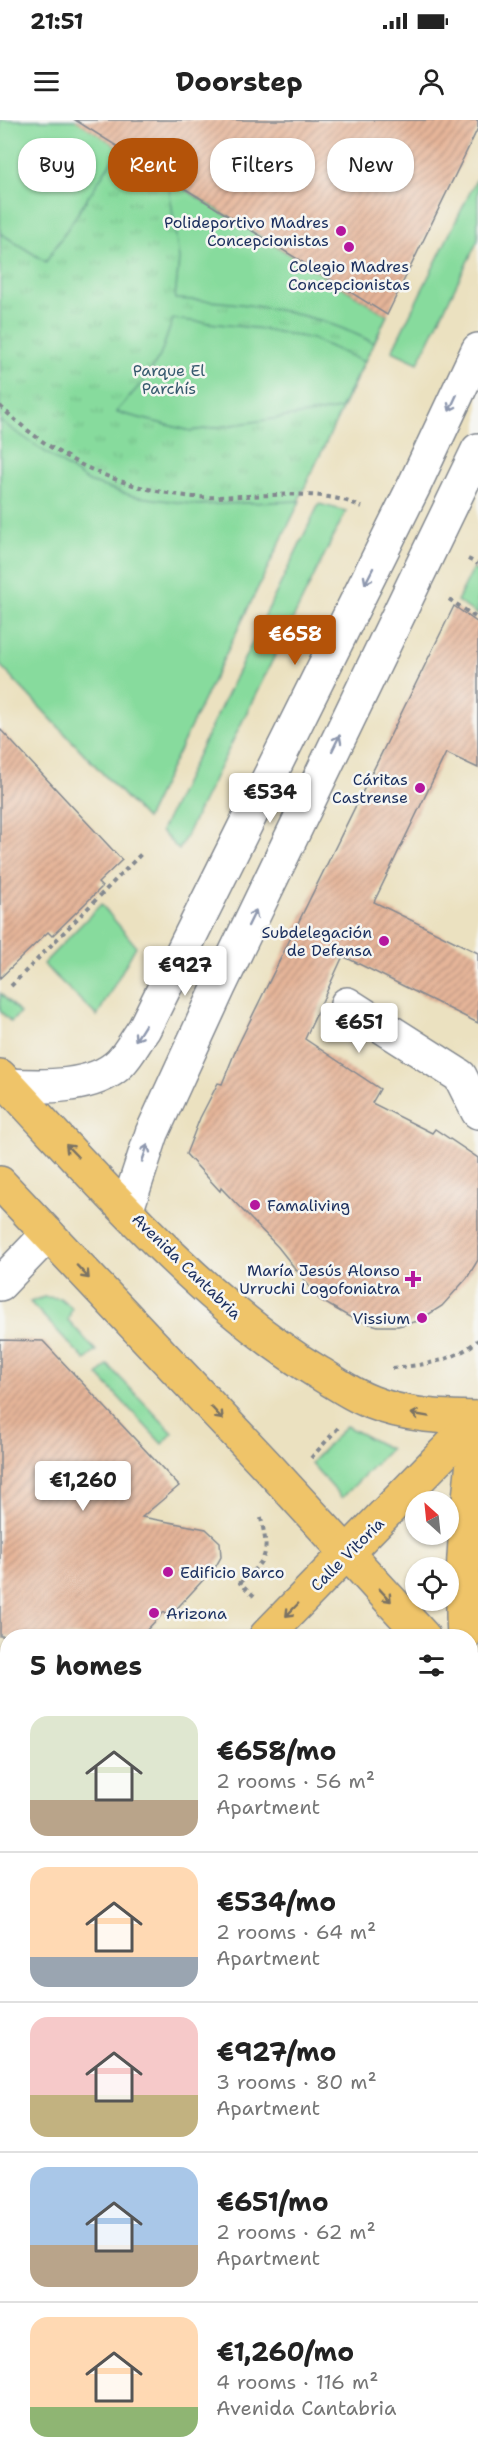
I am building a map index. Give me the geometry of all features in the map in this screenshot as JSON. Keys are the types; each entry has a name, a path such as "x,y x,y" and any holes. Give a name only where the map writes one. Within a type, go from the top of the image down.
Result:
{"main road":[{"name":"Avenida Cantabria","path":"4,1080 127,1209 246,1322 296,1359 370,1402 422,1416 478,1418"},
{"path":"0,1183 417,1629"},
{"path":"463,1629 460,1590 463,1538 478,1418"},
{"name":"Calle Vitoria","path":"273,1629 478,1418"}],"street":[{"path":"4,1080 52,1088 92,1078 119,1064 144,1029 414,486 478,350"},
{"path":"127,1209 152,1133 303,813 465,511 478,450"},
{"path":"414,486 465,511"},
{"path":"261,791 303,813"},
{"path":"176,963 219,987"},
{"path":"347,1004 460,1076 478,1112"},
{"path":"0,1284 48,1234"}],"path":[{"path":"0,406 81,466 122,483 188,496 322,495 365,508"},
{"path":"446,596 478,619"},
{"path":"11,986 142,853"}],"green space":[{"name":"Parque El Parchís","path":"0,120 79,120 108,138 108,192 193,192 387,315 146,819 0,665"},
{"path":"0,120 76,120 108,140 108,166 96,185 96,138 18,138 18,192 91,192 46,262 0,233"},
{"path":"478,176 478,240 418,363 392,351"},
{"path":"170,192 189,192 387,315 374,343 302,315 227,302 175,299 179,259"},
{"path":"173,319 263,329 313,339 364,362 340,409 191,431 116,412 147,377 160,356"},
{"path":"0,421 89,482 133,496 198,505 300,501 146,819 0,665"},
{"path":"319,504 346,511 179,850 161,831"},
{"path":"473,569 478,572 478,615 457,601"},
{"path":"101,904 136,946 97,1016 43,964"},
{"path":"0,993 20,1013 11,1022 0,1011"},
{"path":"44,1297 60,1298 72,1308 68,1320 96,1351 85,1360 30,1302"},
{"path":"108,1365 173,1433 162,1444 98,1375"},
{"path":"346,1426 390,1449 342,1498 311,1463"}],"building":[{"name":"Colegio Madres Concepcionistas","path":"75,120 478,120 478,128 387,315 190,192 198,192 198,138 108,138 108,141"},
{"path":"454,606 478,623 478,768 446,753 374,902 478,953 478,1023 343,956 305,1039 380,1089 372,1103 432,1133 435,1129 478,1158 478,1260 467,1278 442,1306 418,1321 398,1326 378,1326 353,1319 320,1300 278,1247 221,1188 220,1191 186,1154 200,1118 218,1083 222,1084 237,1047"},
{"path":"0,729 122,860 98,883 102,887 52,936 48,932 0,978"},
{"path":"0,1340 43,1341 179,1486 142,1517 206,1529 220,1542 221,1557 216,1566 169,1617 164,1612 148,1629 0,1629"}],"place":[{"name":"Polideportivo Madres Concepcionistas","path":"341,231"},
{"name":"Colegio Madres Concepcionistas","path":"349,247"},
{"name":"Cáritas Castrense","path":"420,788"},
{"name":"Subdelegación de Defensa","path":"384,941"},
{"name":"Famaliving","path":"255,1205"},
{"name":"María Jesús Alonso Urruchi Logofoniatra","path":"413,1279"},
{"name":"Vissium","path":"422,1318"},
{"name":"Edificio Barco","path":"168,1572"},
{"name":"Arizona","path":"154,1613"}]}
